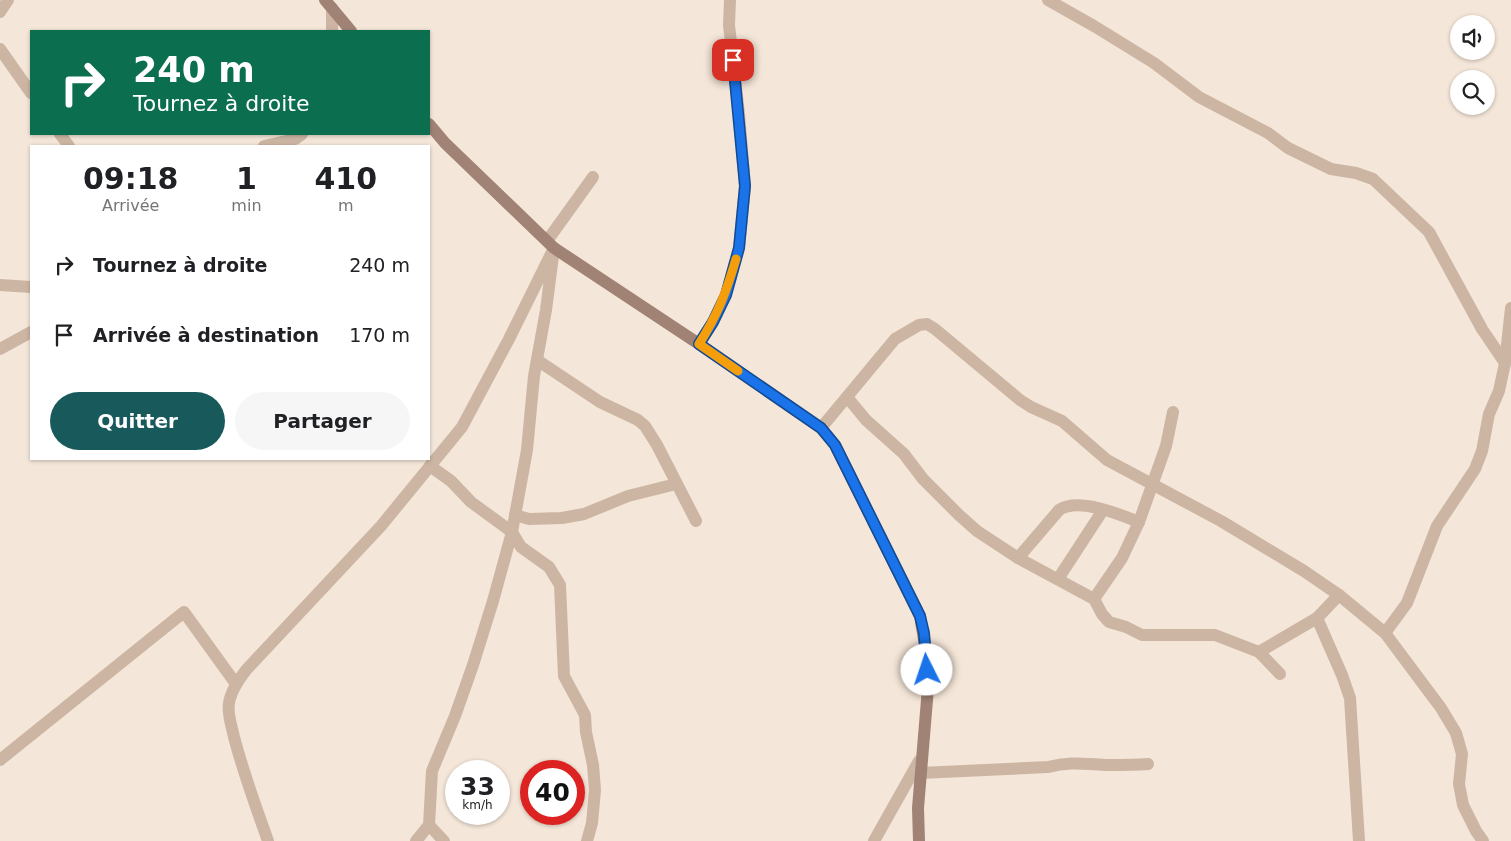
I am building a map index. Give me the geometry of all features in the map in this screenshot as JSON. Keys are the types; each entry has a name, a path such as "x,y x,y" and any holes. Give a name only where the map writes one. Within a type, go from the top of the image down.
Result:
{"street":[{"path":"0,12 8,0"},
{"path":"699,344 713,322 726,295 739,248 745,186 729,25 730,0"},
{"path":"1048,0 1154,63 1199,97 1268,133 1288,148 1331,170 1356,173 1373,179 1430,232 1482,329 1505,363"},
{"path":"328,4 332,30"},
{"path":"328,4 350,30"},
{"path":"0,49 30,92"},
{"path":"430,125 445,143 550,244 821,428 835,445 920,616 926,651 928,688 920,773 919,841"},
{"path":"268,145 295,139 301,135"},
{"path":"268,841 240,760 230,717 229,704 236,684 247,669 381,526 462,427 509,339 550,244 593,177"},
{"path":"416,841 429,825 432,771 455,716 493,601 512,532 527,450 537,360 546,310 550,244"},
{"path":"0,284 30,287"},
{"path":"1385,633 1407,603 1437,526 1475,468 1482,451 1490,414 1499,391 1505,363 1511,308"},
{"path":"821,428 895,339 919,324 927,324 951,341 1020,400 1062,422 1107,460 1221,520 1304,571 1339,595 1385,633 1441,708 1456,733 1462,754 1459,784 1464,805 1476,831 1483,841"},
{"path":"0,348 30,333"},
{"path":"537,360 600,402 638,420 645,426 658,445 696,521"},
{"path":"847,397 866,420 904,454 923,479 977,531 1018,558 1094,599 1109,622 1126,627 1142,635 1215,635 1259,652 1280,674"},
{"path":"1094,599 1122,558 1139,522 1166,446 1173,412"},
{"path":"430,466 451,481 471,502 512,532 521,547 549,567 560,585 564,676 585,715 586,732 593,765 595,790 592,823 587,841"},
{"path":"515,516 562,518 584,514 628,496 676,484"},
{"path":"1018,558 1059,510 1064,507 1086,506 1139,522"},
{"path":"1058,579 1102,510"},
{"path":"1259,652 1317,618 1339,595"},
{"path":"0,760 184,612 236,684"},
{"path":"1317,618 1350,698 1359,841"},
{"path":"874,841 922,757"},
{"path":"920,773 1048,767 1072,763 1107,765 1148,764"},
{"path":"429,825 444,841"}],"slow traffic":[{"path":"736,259 726,295 713,322 699,344 738,371"}],"route":[{"path":"733,60 745,186 739,248 726,295 713,322 699,344 821,428 835,445 920,616 924,633 927,670"}]}
